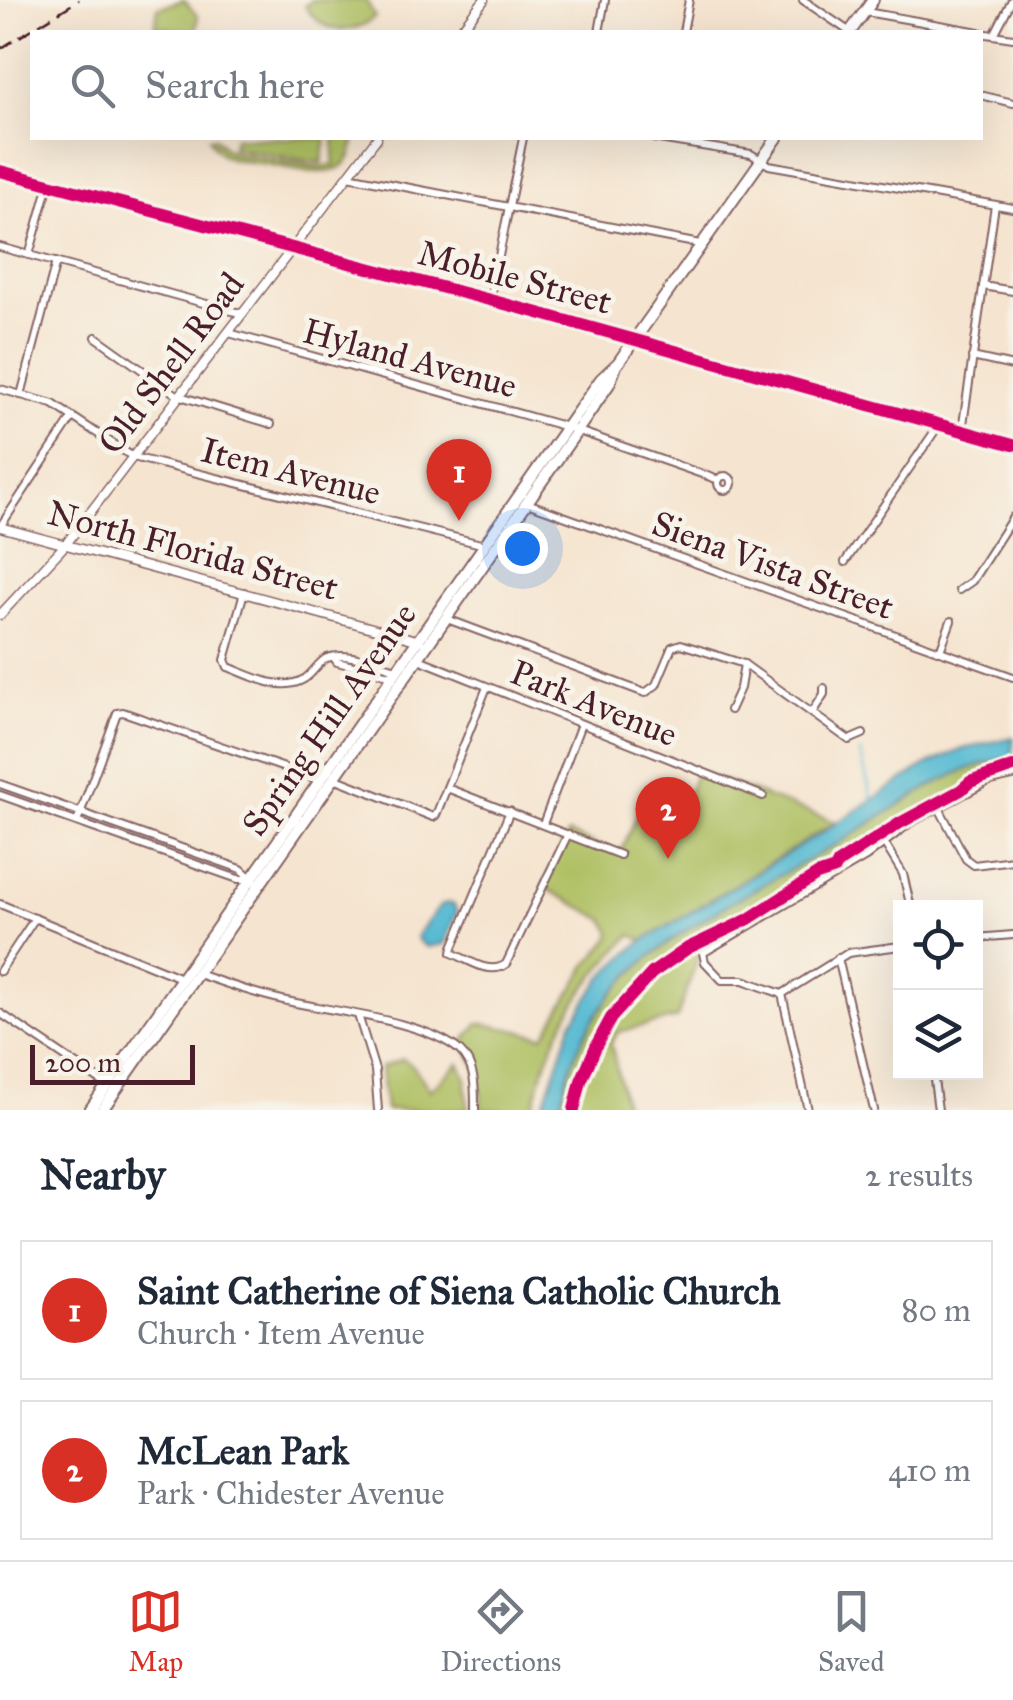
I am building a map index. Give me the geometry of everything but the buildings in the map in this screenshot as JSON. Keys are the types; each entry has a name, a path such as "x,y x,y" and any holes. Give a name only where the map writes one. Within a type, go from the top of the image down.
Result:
{"main road":[{"path":"851,30 873,0"},
{"name":"Spring Hill Avenue","path":"90,1110 182,978 335,777 413,656 572,429 609,384 618,363 776,140"},
{"name":"Spring Hill Avenue","path":"423,642 447,619 490,547"},
{"name":"Spring Hill Avenue","path":"102,1110 198,974 320,781 395,672 413,656"}],"street":[{"path":"461,30 484,0"},
{"path":"598,30 604,0"},
{"path":"683,30 688,0"},
{"path":"803,0 847,30"},
{"path":"994,35 1012,0"},
{"path":"864,12 963,30"},
{"path":"983,33 1013,38"},
{"path":"983,97 1013,103"},
{"name":"Old Shell Road","path":"0,616 66,544 376,140"},
{"path":"490,300 523,140"},
{"path":"675,140 751,154 769,165 1013,208"},
{"name":"Mobile Street","path":"0,171 490,300 1013,445"},
{"path":"348,176 702,244"},
{"path":"29,255 49,184"},
{"path":"962,431 995,205"},
{"path":"0,247 243,314"},
{"path":"21,395 56,262"},
{"path":"982,286 1013,290"},
{"name":"Hyland Avenue","path":"229,332 572,429 718,480"},
{"path":"96,337 180,396 270,424"},
{"path":"972,358 1013,366"},
{"name":"Item Avenue","path":"0,389 52,404 133,457 490,547"},
{"path":"0,527 72,418"},
{"path":"845,562 939,425"},
{"name":"Siena Vista Street","path":"522,501 1013,676"},
{"path":"959,590 972,581 1013,518"},
{"name":"North Florida Street","path":"0,527 423,642"},
{"path":"244,591 225,664 270,682 288,684 305,678 322,661 339,656 395,672"},
{"path":"447,619 645,694 656,685 672,648 681,644 744,664 849,740 862,734"},
{"path":"940,651 951,620"},
{"name":"Park Avenue","path":"413,656 763,796"},
{"path":"730,710 740,688 744,664"},
{"path":"79,818 117,714 123,712 320,781 335,777 433,817 487,687"},
{"path":"812,714 824,688"},
{"path":"543,824 581,724"},
{"path":"782,994 743,980 722,980 705,962 703,953 866,857 883,842 940,808 988,782 1013,776"},
{"path":"0,784 79,818 255,883"},
{"path":"447,788 620,854"},
{"path":"0,795 79,818"},
{"path":"940,808 966,859 974,865 1012,860 1013,868"},
{"path":"510,811 452,953 491,970 506,964 568,834"},
{"path":"883,842 904,874 909,900"},
{"path":"0,904 182,978"},
{"path":"0,971 34,918"},
{"path":"983,937 1013,934"},
{"path":"782,994 848,953 893,947"},
{"path":"838,958 874,1110"},
{"path":"198,974 294,1002 415,1030 450,1044 462,1054 472,1072 475,1110"},
{"path":"782,994 808,1110"},
{"path":"0,1013 107,1085"},
{"path":"358,1015 375,1070 378,1110"},
{"path":"934,1080 938,1110"}],"green space":[{"path":"184,0 198,17 196,30 155,27 158,8"},
{"path":"311,0 366,0 375,17 356,28 328,27 305,6"},
{"path":"210,140 217,140 235,153 321,167 334,164 334,140 354,140 346,164 325,172 230,158 217,151"},
{"path":"234,140 326,140 322,163 232,148"},
{"path":"1013,758 1013,771 988,778 888,830 872,848 701,949 677,1018 618,1032 611,1043 626,1110 560,1110 571,1066 591,1024 608,999 657,951 686,930 924,790 967,769"},
{"path":"696,771 836,822 644,941 632,935 596,973 568,1014 547,1059 533,1110 481,1110 478,1075 462,1044 479,1023 544,1036 588,964 610,939 605,920 543,887 568,834 620,854 640,808 677,823"},
{"path":"403,1059 430,1090 459,1063 466,1078 468,1110 385,1110 381,1067"}],"water":[{"path":"1013,737 1013,758 967,769 924,790 686,930 657,951 608,999 591,1024 571,1066 560,1110 542,1110 571,1024 603,976 637,945 926,765 963,749"},
{"path":"448,903 457,912 444,944 427,947 417,935 440,906"}],"waterway":[{"path":"860,752 872,799"}],"railway":[{"path":"31,30 79,0"},
{"path":"0,49 30,30"}],"cycle path":[{"path":"0,171 535,312 1013,445"},
{"path":"574,1110 581,1081 611,1018 652,973 688,948 747,920 817,875 835,869 838,863 900,823 970,782 1013,767"}],"place":[{"name":"Saint Catherine of Siena Catholic Church","path":"459,521"},
{"name":"McLean Park","path":"668,859"}]}
